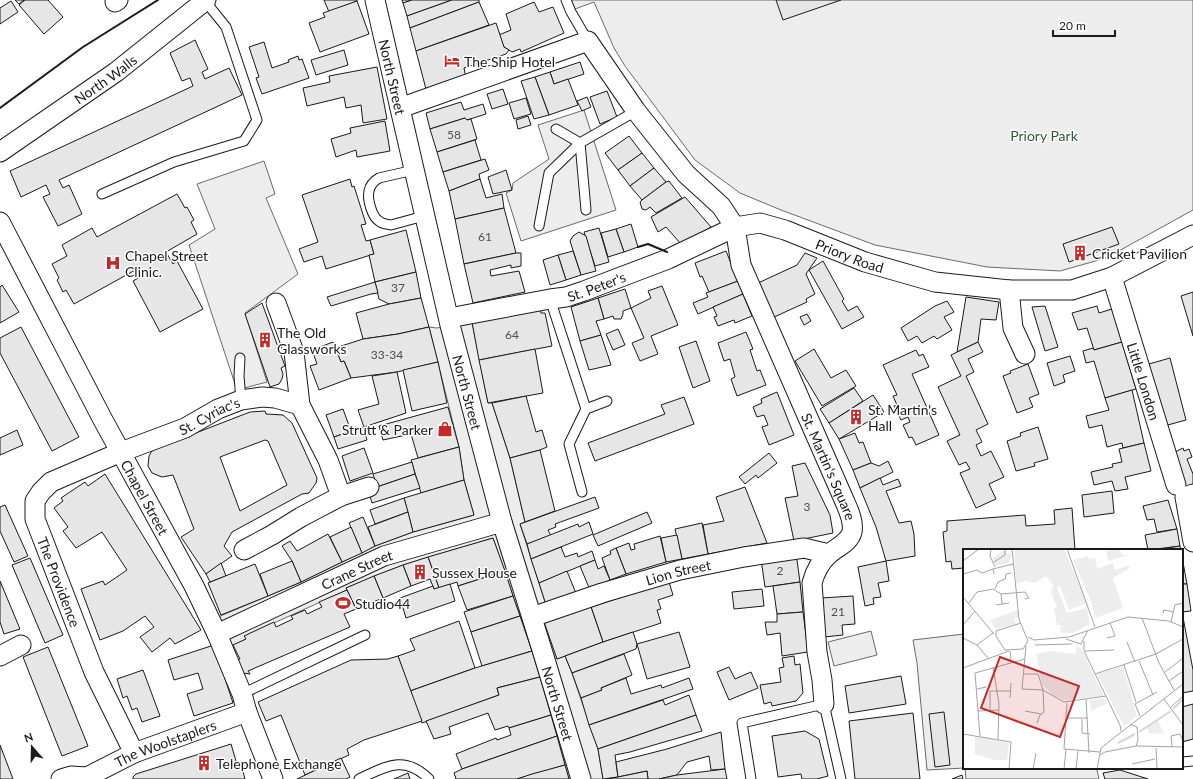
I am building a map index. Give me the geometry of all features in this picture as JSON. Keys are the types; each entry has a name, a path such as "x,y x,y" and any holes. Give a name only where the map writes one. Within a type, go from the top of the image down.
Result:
{"street":[{"name":"North Street","path":"376,0 424,216 502,522 581,779"},
{"name":"North Walls","path":"0,152 116,72 205,1"},
{"path":"400,108 588,41 636,111 686,174 721,206 735,227"},
{"name":"Chapel Street","path":"0,222 64,348 194,586 217,634 242,694 247,712 273,779"},
{"name":"Priory Road","path":"735,227 760,223 785,230 865,262 936,282 1009,290 1072,290 1112,277 1193,235"},
{"name":"St. Peter's","path":"449,318 566,297 654,265 735,227"},
{"name":"St. Martin's Square","path":"735,227 741,265 852,520 850,537 845,543 829,554 819,566 812,583 816,645 822,680 824,704"},
{"name":"Little London","path":"1112,277 1185,492 1193,542"},
{"path":"1009,290 1013,328 1025,354"},
{"path":"276,303 294,352 300,405 328,460 341,496"},
{"name":"St. Cyriac's","path":"121,452 185,428 218,409 241,400 262,397 275,398 300,405"},
{"name":"The Providence","path":"121,452 51,482 41,492 35,501 35,519 94,672 134,753"},
{"path":"244,550 341,496 369,486"},
{"name":"Crane Street","path":"217,634 384,556 502,522"},
{"name":"Lion Street","path":"532,617 602,593 680,570 744,557 804,548 829,554"},
{"path":"0,656 21,645"},
{"name":"The Woolstaplers","path":"68,778 87,777 134,753 247,712"}],"lane":[{"path":"566,0 571,12 588,41"},
{"path":"102,194 174,162 244,141 257,120 226,27 205,1"},
{"path":"538,226 549,174 580,143 636,111"},
{"path":"556,129 580,143"},
{"path":"580,143 586,210"},
{"path":"414,170 379,178 369,189 368,195 374,216 377,220 386,224 391,225 424,216"},
{"path":"550,299 586,409"},
{"path":"240,358 239,376 241,400"},
{"path":"582,492 569,444 586,409 607,401"},
{"path":"242,694 365,635"},
{"path":"751,779 742,723 824,704 841,779"},
{"path":"1183,762 1193,761"},
{"path":"358,779 391,765 406,765 417,770 429,779"}],"shaded area":[{"name":"Priory Park","path":"571,0 1193,0 1193,210 1106,258 1060,271 987,267 875,245 740,193 695,160 625,66 614,48 594,2 575,9"},
{"path":"584,110 616,210 521,241 506,193 512,190 513,183 549,159 538,125"},
{"path":"264,161 275,194 266,198 298,274 245,313 267,382 237,390 189,245 215,229 197,184"},
{"path":"472,322 488,403 492,403 510,458 525,522 520,524 547,608 557,659 565,656 572,673 598,749 603,779 569,779 532,651 493,538 403,565 346,588 347,590 245,636 246,639 224,650 211,620 301,582 375,546 413,532 474,515 464,480 459,447 429,327 437,328"},
{"path":"871,631 877,655 834,666 828,642"},
{"path":"963,634 963,768 927,770 917,663 913,640"},
{"path":"965,769 1101,769 1097,770 1099,779 966,779"}],"building":[{"path":"15,0 24,0 19,4"},
{"path":"25,0 48,0 63,17 44,34 19,5"},
{"path":"324,0 357,0 357,1 329,12"},
{"path":"402,0 412,0 403,3"},
{"path":"412,0 452,0 407,16 403,3"},
{"path":"452,0 479,0 479,2 410,28 407,16"},
{"path":"776,0 841,0 783,20"},
{"path":"11,1 18,12 0,24 0,8"},
{"path":"357,1 369,34 320,52 309,23 325,17 323,13"},
{"path":"479,2 489,25 416,51 410,28"},
{"path":"534,2 539,12 553,7 564,33 521,52 520,49 512,52 504,47 499,35 511,30 506,14"},
{"name":"The Ship Hotel","path":"496,23 504,47 509,50 506,54 464,68 466,78 427,93 416,51"},
{"path":"195,40 208,69 202,72 205,79 229,68 242,95 59,180 63,188 69,185 82,214 58,226 43,197 50,194 46,185 21,197 10,171 193,86 190,78 182,81 170,53"},
{"path":"264,42 272,68 289,62 288,60 298,56 299,60 302,59 309,78 262,94 256,78 259,77 249,47"},
{"path":"344,50 348,65 316,75 311,60"},
{"path":"580,62 584,74 554,84 550,72"},
{"path":"377,67 387,119 363,123 361,105 346,108 344,97 307,106 303,88 330,82 329,76"},
{"path":"550,72 554,84 568,79 578,105 549,115 535,77"},
{"path":"535,77 549,115 534,119 521,81"},
{"path":"503,89 508,104 492,109 487,94"},
{"path":"607,91 617,117 600,124 590,97"},
{"path":"587,97 591,107 582,111 577,101"},
{"path":"526,98 531,114 514,119 509,103"},
{"path":"461,102 464,110 483,104 486,114 467,120 465,118 430,129 426,113"},
{"path":"528,116 531,125 518,129 516,120"},
{"path":"465,118 467,120 471,119 477,139 437,152 430,129"},
{"path":"385,121 390,151 357,157 356,150 336,157 331,139 351,133 350,128"},
{"path":"629,136 642,153 618,170 605,153"},
{"path":"475,140 481,160 443,172 437,152"},
{"path":"642,153 654,168 630,186 618,170"},
{"path":"485,159 489,170 479,174 480,179 449,191 443,172"},
{"path":"654,168 666,182 642,200 630,186"},
{"path":"506,170 512,190 493,194 488,177"},
{"path":"350,179 352,187 354,186 366,224 361,225 366,241 370,240 374,254 326,269 322,256 304,262 299,249 318,242 302,195"},
{"path":"480,179 486,198 502,194 504,208 455,219 449,191"},
{"path":"669,181 682,198 656,213 650,207 646,210 642,209 640,202"},
{"name":"Chapel Street Clinic.","path":"177,194 185,208 187,207 194,220 191,222 197,234 166,252 173,264 177,261 203,309 160,332 133,281 144,275 139,268 74,304 66,290 63,292 57,280 59,278 52,264 67,256 62,245 92,228 97,237"},
{"path":"685,197 711,227 681,244 666,227 658,232 651,217"},
{"path":"504,208 516,253 464,264 455,219"},
{"path":"631,224 638,247 624,252 616,229"},
{"name":"Cricket Pavilion","path":"1112,227 1119,244 1069,262 1063,244"},
{"path":"599,228 609,262 595,266 584,232"},
{"path":"616,229 624,252 608,257 601,233"},
{"path":"406,230 416,272 375,282 369,255 374,254 370,240"},
{"path":"579,232 586,236 596,271 581,275 570,241 573,236"},
{"path":"573,251 581,275 566,280 558,255"},
{"path":"726,251 738,281 709,292 702,276 700,277 695,263"},
{"path":"521,253 521,266 511,268 511,265 490,270 491,276 519,271 525,292 473,303 464,264"},
{"path":"805,253 817,258 806,274 815,294 806,299 807,302 772,318 756,284 797,265"},
{"path":"558,255 566,280 550,285 543,260"},
{"path":"823,261 844,299 842,301 848,311 857,306 864,317 842,329 809,270"},
{"path":"416,272 421,298 389,304 379,299 375,282"},
{"path":"738,281 743,294 698,314 693,303 708,297 706,293"},
{"path":"375,282 378,293 331,306 327,297"},
{"path":"2,285 19,312 0,323 0,287"},
{"path":"662,286 678,325 651,336 658,354 640,361 632,343 644,338 631,308 651,298 648,291"},
{"path":"625,289 631,308 623,311 621,319 614,319 613,316 604,319 598,298"},
{"path":"1193,292 1193,336 1181,296"},
{"path":"743,294 752,316 735,323 734,320 718,326 714,317 717,316 713,307"},
{"path":"966,297 999,302 996,320 981,319 978,342 957,352"},
{"path":"421,298 429,327 398,334 363,339 356,313 389,304"},
{"path":"598,298 604,319 596,321 601,335 580,341 571,307"},
{"path":"947,301 954,312 944,317 952,330 937,339 934,336 922,343 917,336 908,341 901,328 935,306"},
{"name":"The Old Glassworks","path":"262,303 285,366 281,368 283,374 279,384 270,387 245,314"},
{"path":"1045,306 1058,347 1045,351 1032,307"},
{"path":"1097,306 1099,313 1112,309 1122,342 1094,350 1087,328 1078,330 1072,313"},
{"path":"540,308 541,313 545,313 552,346 479,360 472,322"},
{"path":"807,314 811,321 804,325 800,317"},
{"path":"21,327 79,437 52,451 0,353 0,338"},
{"path":"429,327 438,362 397,372 351,378 344,361 341,362 335,348 363,339 398,334"},
{"path":"618,329 625,345 613,350 606,334"},
{"path":"746,332 753,349 750,350 757,371 760,370 766,385 737,396 731,379 735,377 730,359 724,361 718,343"},
{"path":"601,335 611,365 589,370 580,341"},
{"path":"696,341 710,381 693,388 679,347"},
{"path":"333,342 341,362 344,361 351,378 319,390 310,366 317,364 312,350"},
{"path":"978,342 983,352 968,359 974,372 966,376 988,424 976,430 982,442 976,445 981,456 991,451 1004,477 989,484 996,499 976,508 960,473 970,469 966,462 959,465 947,441 960,435 938,387 961,376 951,355"},
{"path":"1122,342 1136,389 1105,398 1094,361 1086,363 1083,351 1093,348 1094,350"},
{"path":"535,349 543,393 488,403 479,360"},
{"path":"814,349 831,378 846,370 856,386 822,406 795,361"},
{"path":"916,350 919,356 923,354 929,367 912,374 939,435 916,445 912,437 909,438 903,425 910,422 908,417 901,420 894,406 897,405 893,396 897,395 883,365"},
{"path":"1070,356 1075,371 1063,375 1065,382 1054,386 1047,363"},
{"path":"1170,358 1186,420 1164,426 1149,364"},
{"path":"438,362 447,403 412,411 403,370"},
{"path":"1028,364 1039,394 1029,398 1033,407 1017,413 1003,376 1011,373 1010,371"},
{"path":"397,372 406,413 364,427 358,410 379,404 372,376"},
{"path":"854,388 863,401 829,423 820,409"},
{"path":"1132,390 1144,443 1123,448 1122,443 1107,447 1102,425 1089,428 1086,416 1109,410 1105,398"},
{"path":"777,392 794,435 769,445 762,427 768,425 764,415 757,417 753,407 762,403 761,399"},
{"name":"St. Martin's Hall","path":"873,395 884,412 839,439 829,423"},
{"path":"526,396 536,432 542,430 547,447 510,458 492,403"},
{"path":"684,397 694,424 595,461 588,443 665,414 661,405"},
{"path":"448,407 459,447 418,458 411,434 383,440 379,426"},
{"path":"343,409 351,431 334,437 326,415"},
{"path":"265,411 266,414 283,415 292,423 317,478 316,483 309,493 302,494 232,532 224,546 232,556 206,574 181,537 194,529 173,475 162,477 152,473 148,466 149,456 152,451 157,448 250,412","holes":["265,440 268,441 287,485 240,511 220,457"]},
{"path":"363,427 367,440 338,449 334,437"},
{"path":"1038,427 1048,459 1034,463 1035,466 1016,471 1007,441 1021,436 1020,433"},
{"path":"17,430 23,445 0,455 0,438"},
{"path":"855,433 859,443 863,442 871,463 853,470 839,439"},
{"path":"1144,443 1151,471 1125,477 1128,489 1115,491 1112,481 1094,485 1091,472 1113,467 1112,464 1122,462 1119,449"},
{"path":"459,447 464,480 421,493 411,460"},
{"path":"364,448 373,473 350,481 342,456"},
{"path":"1183,448 1184,451 1189,449 1192,457 1187,459 1193,474 1193,485 1186,488 1173,453"},
{"path":"540,450 555,511 525,522 510,458"},
{"path":"769,453 777,463 758,478 756,475 745,484 739,477"},
{"path":"888,461 893,472 860,488 853,470 871,463 879,466"},
{"path":"412,462 415,474 377,487 373,474"},
{"path":"805,463 830,515 833,533 794,541 785,498 798,496 792,466"},
{"path":"105,474 201,630 175,644 170,638 152,652 140,637 154,627 145,616 123,631 100,640 81,589 103,581 105,585 127,570 102,532 76,548 63,531 68,527 54,508 63,501 61,498 85,482 88,486"},
{"path":"415,474 420,488 372,503 368,490"},
{"path":"880,478 883,485 898,479 901,486 886,491 899,523 911,521 914,534 915,556 886,561 876,527 860,488"},
{"path":"464,480 474,515 413,532 404,498"},
{"path":"745,487 767,543 708,554 703,525 724,521 716,497"},
{"path":"1112,491 1114,513 1084,517 1082,495"},
{"path":"595,497 599,508 555,524 556,527 548,530 551,536 527,544 520,524"},
{"path":"404,498 408,512 375,524 370,510"},
{"path":"1168,500 1177,529 1157,532 1154,519 1147,520 1143,506"},
{"path":"5,505 28,556 14,562 0,531 0,507"},
{"path":"1072,508 1075,549 963,549 963,568 952,569 951,561 946,562 943,532 947,531 947,521 1025,515 1026,526 1055,524 1054,510"},
{"path":"408,512 413,532 375,546 368,527"},
{"path":"647,512 652,523 598,546 593,535"},
{"path":"363,517 375,546 362,553 349,523"},
{"path":"589,522 593,534 531,559 527,544 578,524 579,527"},
{"path":"702,523 708,554 682,559 675,529"},
{"path":"351,527 362,553 342,562 330,537"},
{"path":"1177,529 1180,546 1148,549 1145,535"},
{"path":"328,534 342,562 301,582 292,561 282,546 290,541 297,551"},
{"path":"677,535 682,559 666,562 661,538"},
{"path":"660,536 666,562 626,574 616,548 629,543 631,550 635,549 634,544"},
{"path":"493,538 505,571 458,586 457,582 439,588 428,557"},
{"path":"1180,546 1181,549 1162,549"},
{"path":"561,547 565,557 577,553 578,557 592,551 595,560 539,583 531,559"},
{"path":"616,548 626,574 610,580 602,558 611,554 610,551"},
{"path":"796,553 800,582 765,587 761,559"},
{"name":"Sussex House","path":"428,557 439,588 434,589 430,579 411,586 403,565"},
{"path":"30,558 63,635 45,643 12,565"},
{"path":"595,560 598,569 604,566 610,580 590,590 580,566"},
{"path":"292,561 301,582 268,596 260,574"},
{"path":"886,561 889,581 878,583 881,597 873,598 874,604 865,606 858,567"},
{"path":"1183,562 1187,584 1183,584"},
{"path":"221,563 226,576 210,582 206,574"},
{"path":"255,564 268,596 221,615 208,583"},
{"path":"403,565 411,586 383,598 374,576"},
{"path":"505,571 513,596 467,610 458,586"},
{"path":"567,571 577,596 547,608 539,583"},
{"path":"374,576 383,598 356,609 346,588"},
{"path":"0,581 20,629 4,634 0,622"},
{"path":"669,582 673,595 658,600 661,609 657,610 661,623 603,642 591,607"},
{"path":"800,582 803,612 777,614 773,586"},
{"path":"450,584 455,601 406,618 400,598 433,586 434,589"},
{"path":"1183,584 1187,584 1191,611 1183,612"},
{"path":"762,589 764,606 734,609 732,592"},
{"path":"347,590 356,609 344,614 350,627 248,671 250,674 242,673 236,661 240,659 233,645 246,639 244,636 274,622 276,627 293,619 291,616 305,610 307,614 322,607 319,602"},
{"path":"513,596 520,616 471,632 464,612"},
{"path":"853,596 855,624 842,625 843,635 824,637 821,598"},
{"path":"591,607 603,642 557,659 543,619"},
{"path":"803,612 808,652 782,656 780,633 767,635 765,622 777,622 777,614"},
{"path":"520,616 532,651 482,666 471,632"},
{"path":"1183,617 1193,670 1193,691 1183,693"},
{"path":"459,621 475,668 410,691 398,656 415,650 410,639"},
{"path":"633,632 637,644 636,649 572,673 565,656"},
{"path":"679,632 690,667 647,679 637,644"},
{"path":"214,645 233,703 194,716 187,694 203,689 198,673 174,680 168,660"},
{"path":"48,647 88,746 62,756 23,657"},
{"path":"532,651 540,677 497,688 499,695 422,723 410,691 475,668"},
{"path":"624,654 632,675 601,688 602,690 581,698 572,673"},
{"path":"398,656 422,721 364,740 347,749 349,755 305,775 281,715 266,721 258,702 351,660 388,659"},
{"path":"794,656 795,665 800,664 803,693 796,701 772,706 771,702 764,704 760,685 781,682 779,668 784,667 782,658"},
{"path":"729,667 735,679 751,672 758,688 729,700 717,672"},
{"path":"143,670 160,716 142,722 137,708 132,710 127,696 123,698 117,679"},
{"path":"901,676 906,704 849,713 845,686"},
{"path":"540,677 551,715 509,728 508,726 495,730 488,713 449,727 451,734 434,739 426,721 499,695 497,688"},
{"path":"626,678 631,694 661,685 662,688 689,678 693,689 589,725 581,698 602,690 601,688"},
{"path":"689,695 696,715 598,749 589,725 663,700 665,705"},
{"path":"1193,704 1193,739 1183,742 1183,707"},
{"path":"944,712 950,765 935,767 929,714"},
{"path":"913,713 920,779 855,779 849,721"},
{"path":"551,715 557,736 462,769 456,754 496,738 497,740 511,735 509,728"},
{"path":"696,715 702,731 615,755 618,777 603,779 598,749"},
{"path":"805,731 819,739 828,776 817,779 802,779 801,774 778,777 772,736"},
{"path":"721,732 725,769 711,770 709,756 687,762 677,775 659,779 648,779 647,771 618,777 616,762 667,749"},
{"path":"557,736 565,765 517,779 456,779 454,773 462,769"},
{"name":"Telephone Exchange","path":"231,744 236,761 241,764 245,779 133,779 136,774"},
{"path":"0,745 13,779 0,779"},
{"path":"341,758 350,777 346,779 297,779"},
{"path":"565,765 569,779 517,779 532,774"},
{"path":"725,769 727,779 659,779 677,775"},
{"path":"1120,770 1148,779 1105,779 1103,773"},
{"path":"647,771 648,779 607,779 618,777"},
{"path":"408,773 410,779 394,779"},
{"path":"962,775 963,779 952,779"}],"wall":[{"path":"0,108 83,47 158,0"},
{"path":"638,247 648,244 667,252"}],"place":[{"name":"The Ship Hotel","path":"452,61"},
{"name":"Cricket Pavilion","path":"1080,253"},
{"name":"Chapel Street Clinic.","path":"113,263"},
{"name":"The Old Glassworks","path":"265,340"},
{"name":"St. Martin's Hall","path":"856,417"},
{"name":"Strutt & Parker","path":"445,429"},
{"name":"Sussex House","path":"420,572"},
{"name":"Studio44","path":"343,603"},
{"name":"Telephone Exchange","path":"204,763"}]}
